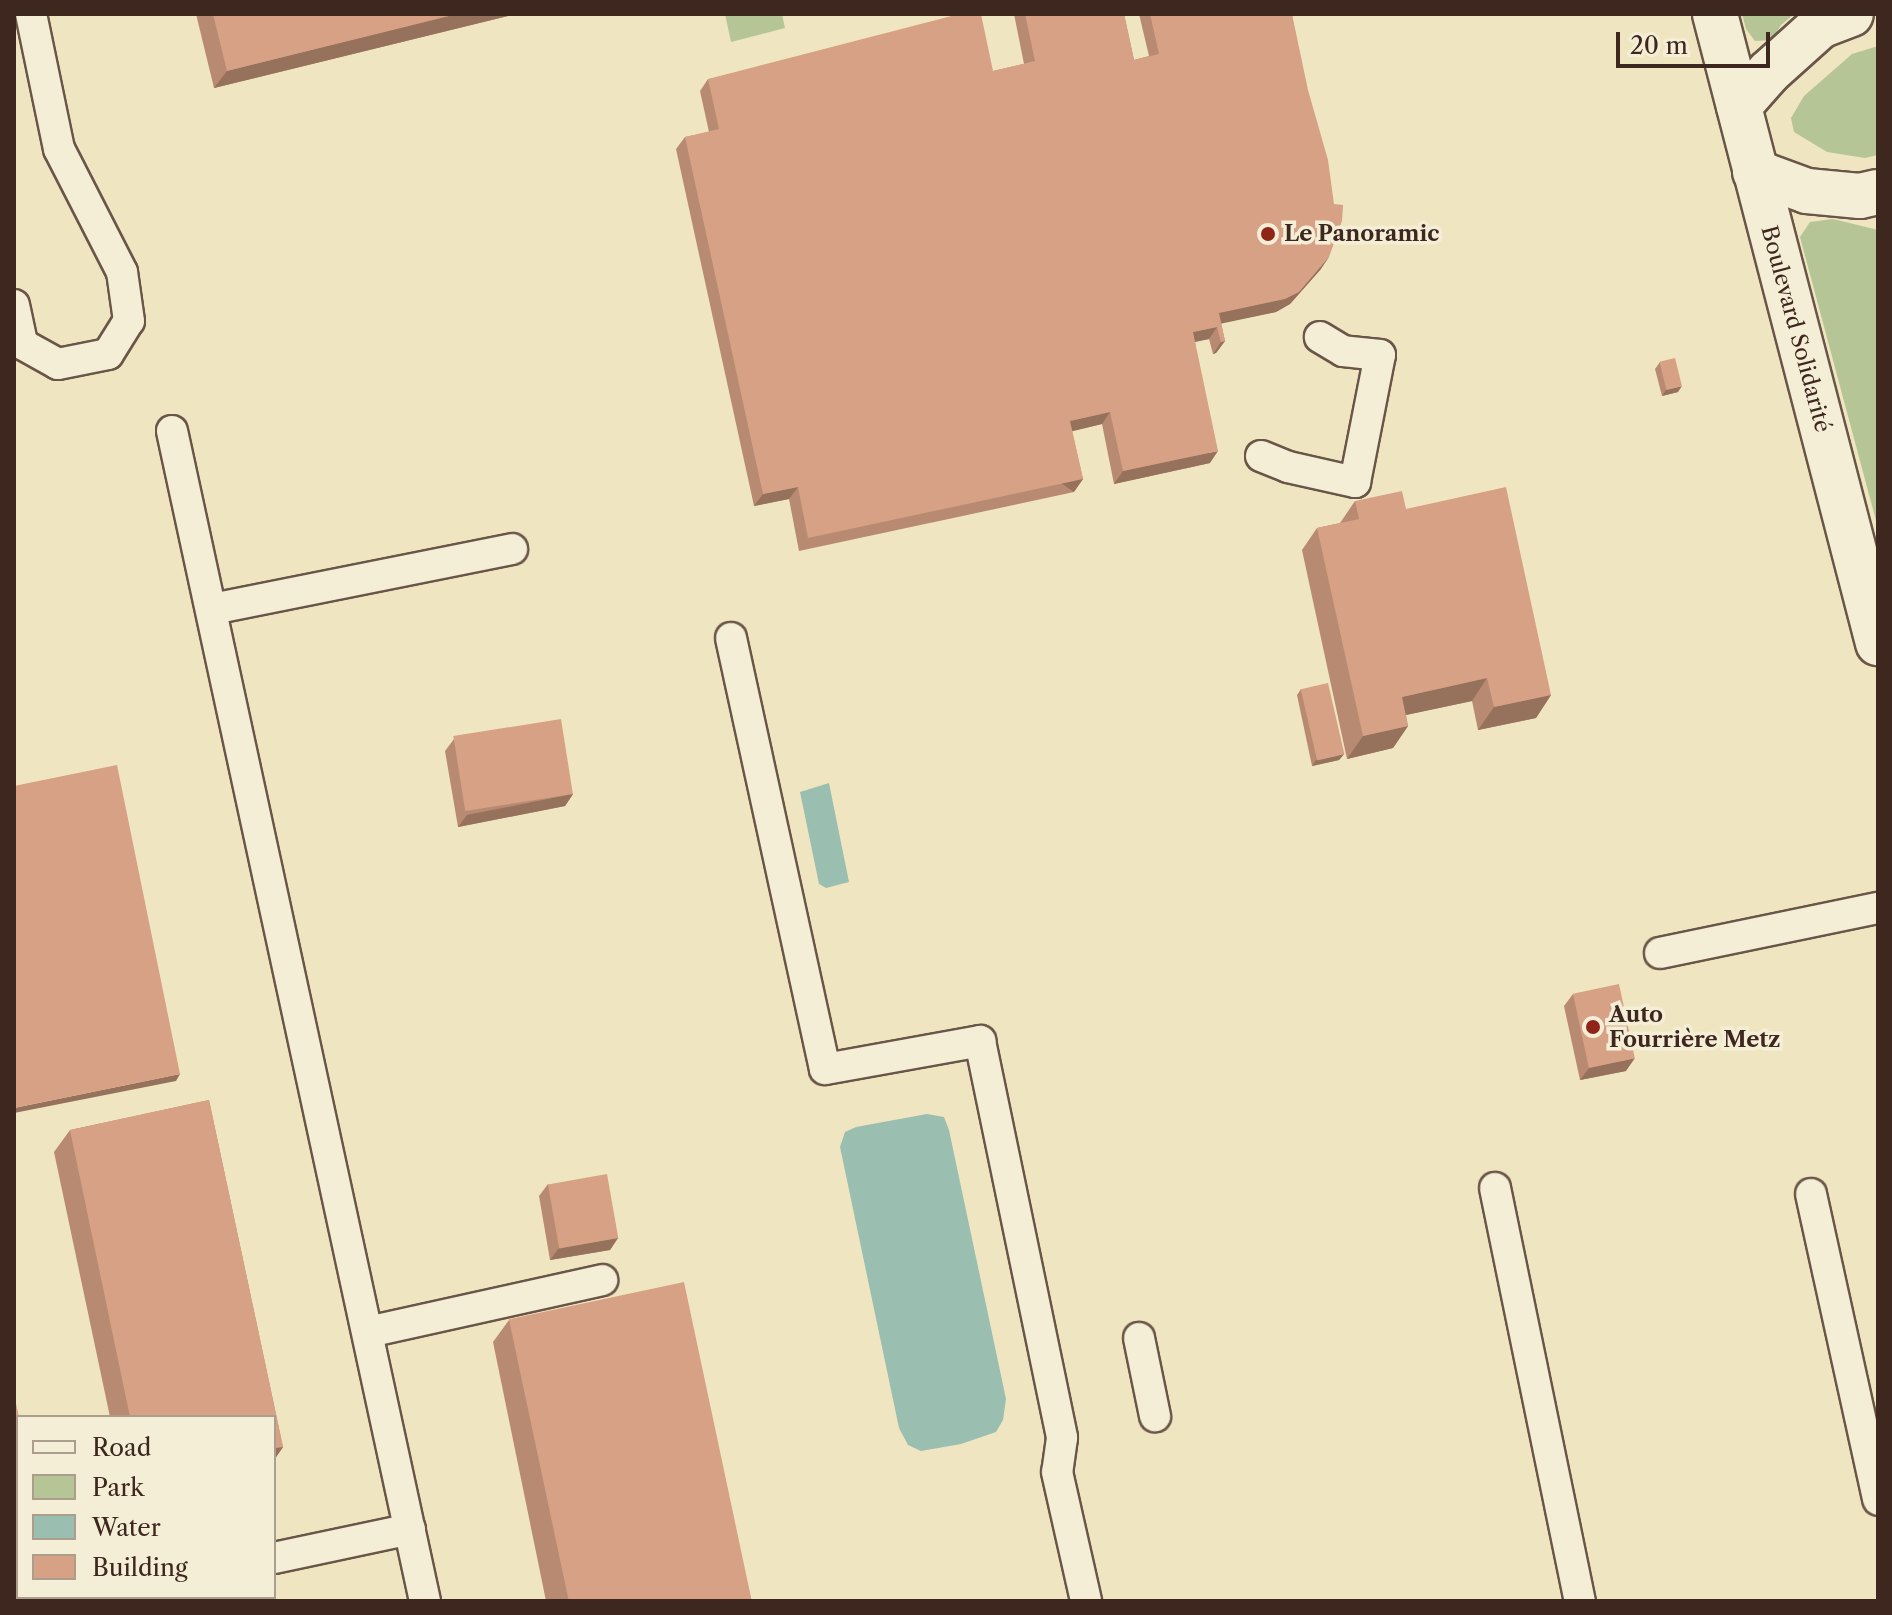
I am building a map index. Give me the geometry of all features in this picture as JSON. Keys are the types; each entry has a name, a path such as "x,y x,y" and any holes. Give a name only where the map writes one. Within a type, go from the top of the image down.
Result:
{"main road":[{"name":"Boulevard Solidarité","path":"1715,14 1878,643"},
{"path":"1739,106 1769,72 1820,26 1851,14"},
{"path":"1755,172 1807,191 1860,196 1878,192"}],"lane":[{"path":"14,56 31,15"},
{"path":"14,305 22,344 58,364 108,354 129,321 122,272 59,149 31,15"},
{"path":"1261,456 1288,467 1355,482 1380,355 1343,351 1320,337"},
{"path":"172,431 425,1601"},
{"path":"212,609 512,549"},
{"path":"731,638 825,1069 980,1041 1062,1438 1057,1472 1086,1601"},
{"path":"1660,953 1878,908"},
{"path":"1495,1188 1580,1601"},
{"path":"1811,1194 1878,1500"},
{"path":"368,1332 602,1280"},
{"path":"1139,1338 1155,1416"},
{"path":"276,1558 410,1529"}],"green space":[{"path":"725,14 782,14 785,28 731,42"},
{"path":"1742,14 1794,14 1781,25 1772,40 1755,41 1746,29"},
{"path":"1878,46 1878,155 1865,158 1827,152 1794,132 1791,118 1804,96 1852,54"},
{"path":"1833,219 1878,230 1878,528 1800,237 1810,222"}],"water":[{"path":"829,783 849,882 826,888 819,884 800,792"},
{"path":"927,1114 944,1117 949,1130 1006,1399 1003,1420 996,1432 961,1444 921,1451 908,1445 899,1428 840,1147 845,1132 856,1127"}],"building":[{"path":"213,14 457,14 227,71"},
{"path":"959,14 981,14 993,71 1035,61 1025,14 1124,14 1134,60 1159,54 1150,14 1292,14 1308,90 1328,160 1334,204 1343,205 1342,221 1329,257 1299,292 1285,299 1219,313 1225,341 1221,342 1217,327 1193,332 1218,451 1123,471 1110,412 1070,421 1083,479 808,538 798,487 763,494 685,137 719,129 708,79"},
{"path":"1675,358 1682,386 1666,390 1659,362"},
{"path":"1506,487 1551,695 1494,707 1487,678 1402,697 1408,726 1363,736 1317,528 1359,519 1355,501 1402,491 1406,509"},
{"path":"1328,683 1344,754 1317,760 1301,689"},
{"path":"561,719 573,794 465,811 453,736"},
{"path":"117,765 180,1074 14,1108 14,786"},
{"name":"Auto Fourrière Metz","path":"1619,984 1635,1058 1589,1068 1573,994"},
{"path":"209,1100 283,1447 276,1448 276,1415 130,1415 70,1130"},
{"path":"607,1174 618,1238 559,1248 548,1184"},
{"path":"684,1282 752,1601 569,1601 509,1319"},
{"path":"14,1394 19,1415 16,1415 16,1599 58,1601 14,1601"}],"place":[{"name":"Le Panoramic","path":"1268,234"},
{"name":"Auto Fourrière Metz","path":"1593,1027"}]}
